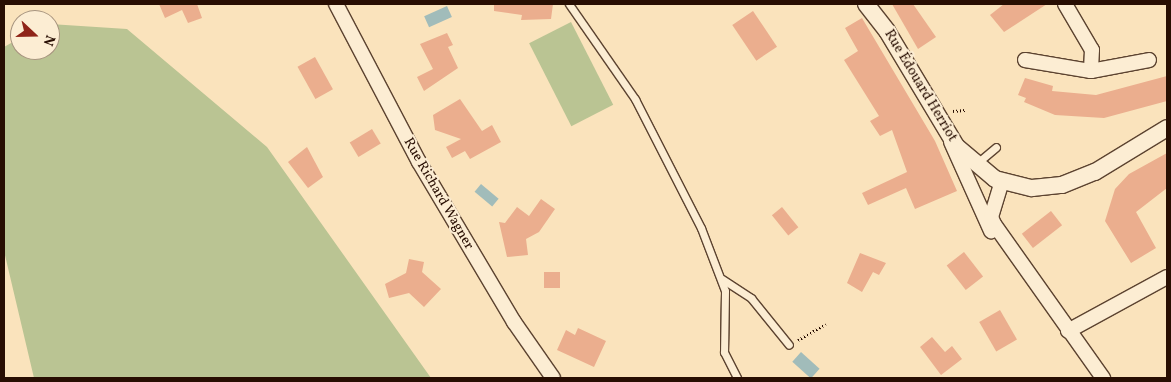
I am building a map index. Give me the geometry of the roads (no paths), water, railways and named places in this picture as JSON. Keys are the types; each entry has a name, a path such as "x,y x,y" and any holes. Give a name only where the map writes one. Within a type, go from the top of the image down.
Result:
{"street":[{"name":"Rue Richard Wagner","path":"336,4 419,162 509,314 553,378"},
{"name":"Rue Édouard Herriot","path":"866,4 887,31 948,134 975,164 1002,182 1043,188 1076,180 1167,128"},
{"path":"1065,4 1092,50 1090,71"},
{"path":"1025,60 1090,71 1149,60"},
{"path":"948,134 980,213 1103,378"},
{"path":"1002,182 991,216 1006,246"},
{"path":"1068,330 1167,277"}],"lane":[{"path":"569,4 635,99 686,197 721,279 726,310 724,352 737,378"},
{"path":"975,164 996,147"},
{"path":"721,279 751,298 789,345"}],"water":[{"path":"447,6 452,17 429,27 424,16"},
{"path":"481,184 499,199 492,206 475,192"},
{"path":"801,352 820,369 810,378 792,362"}]}
